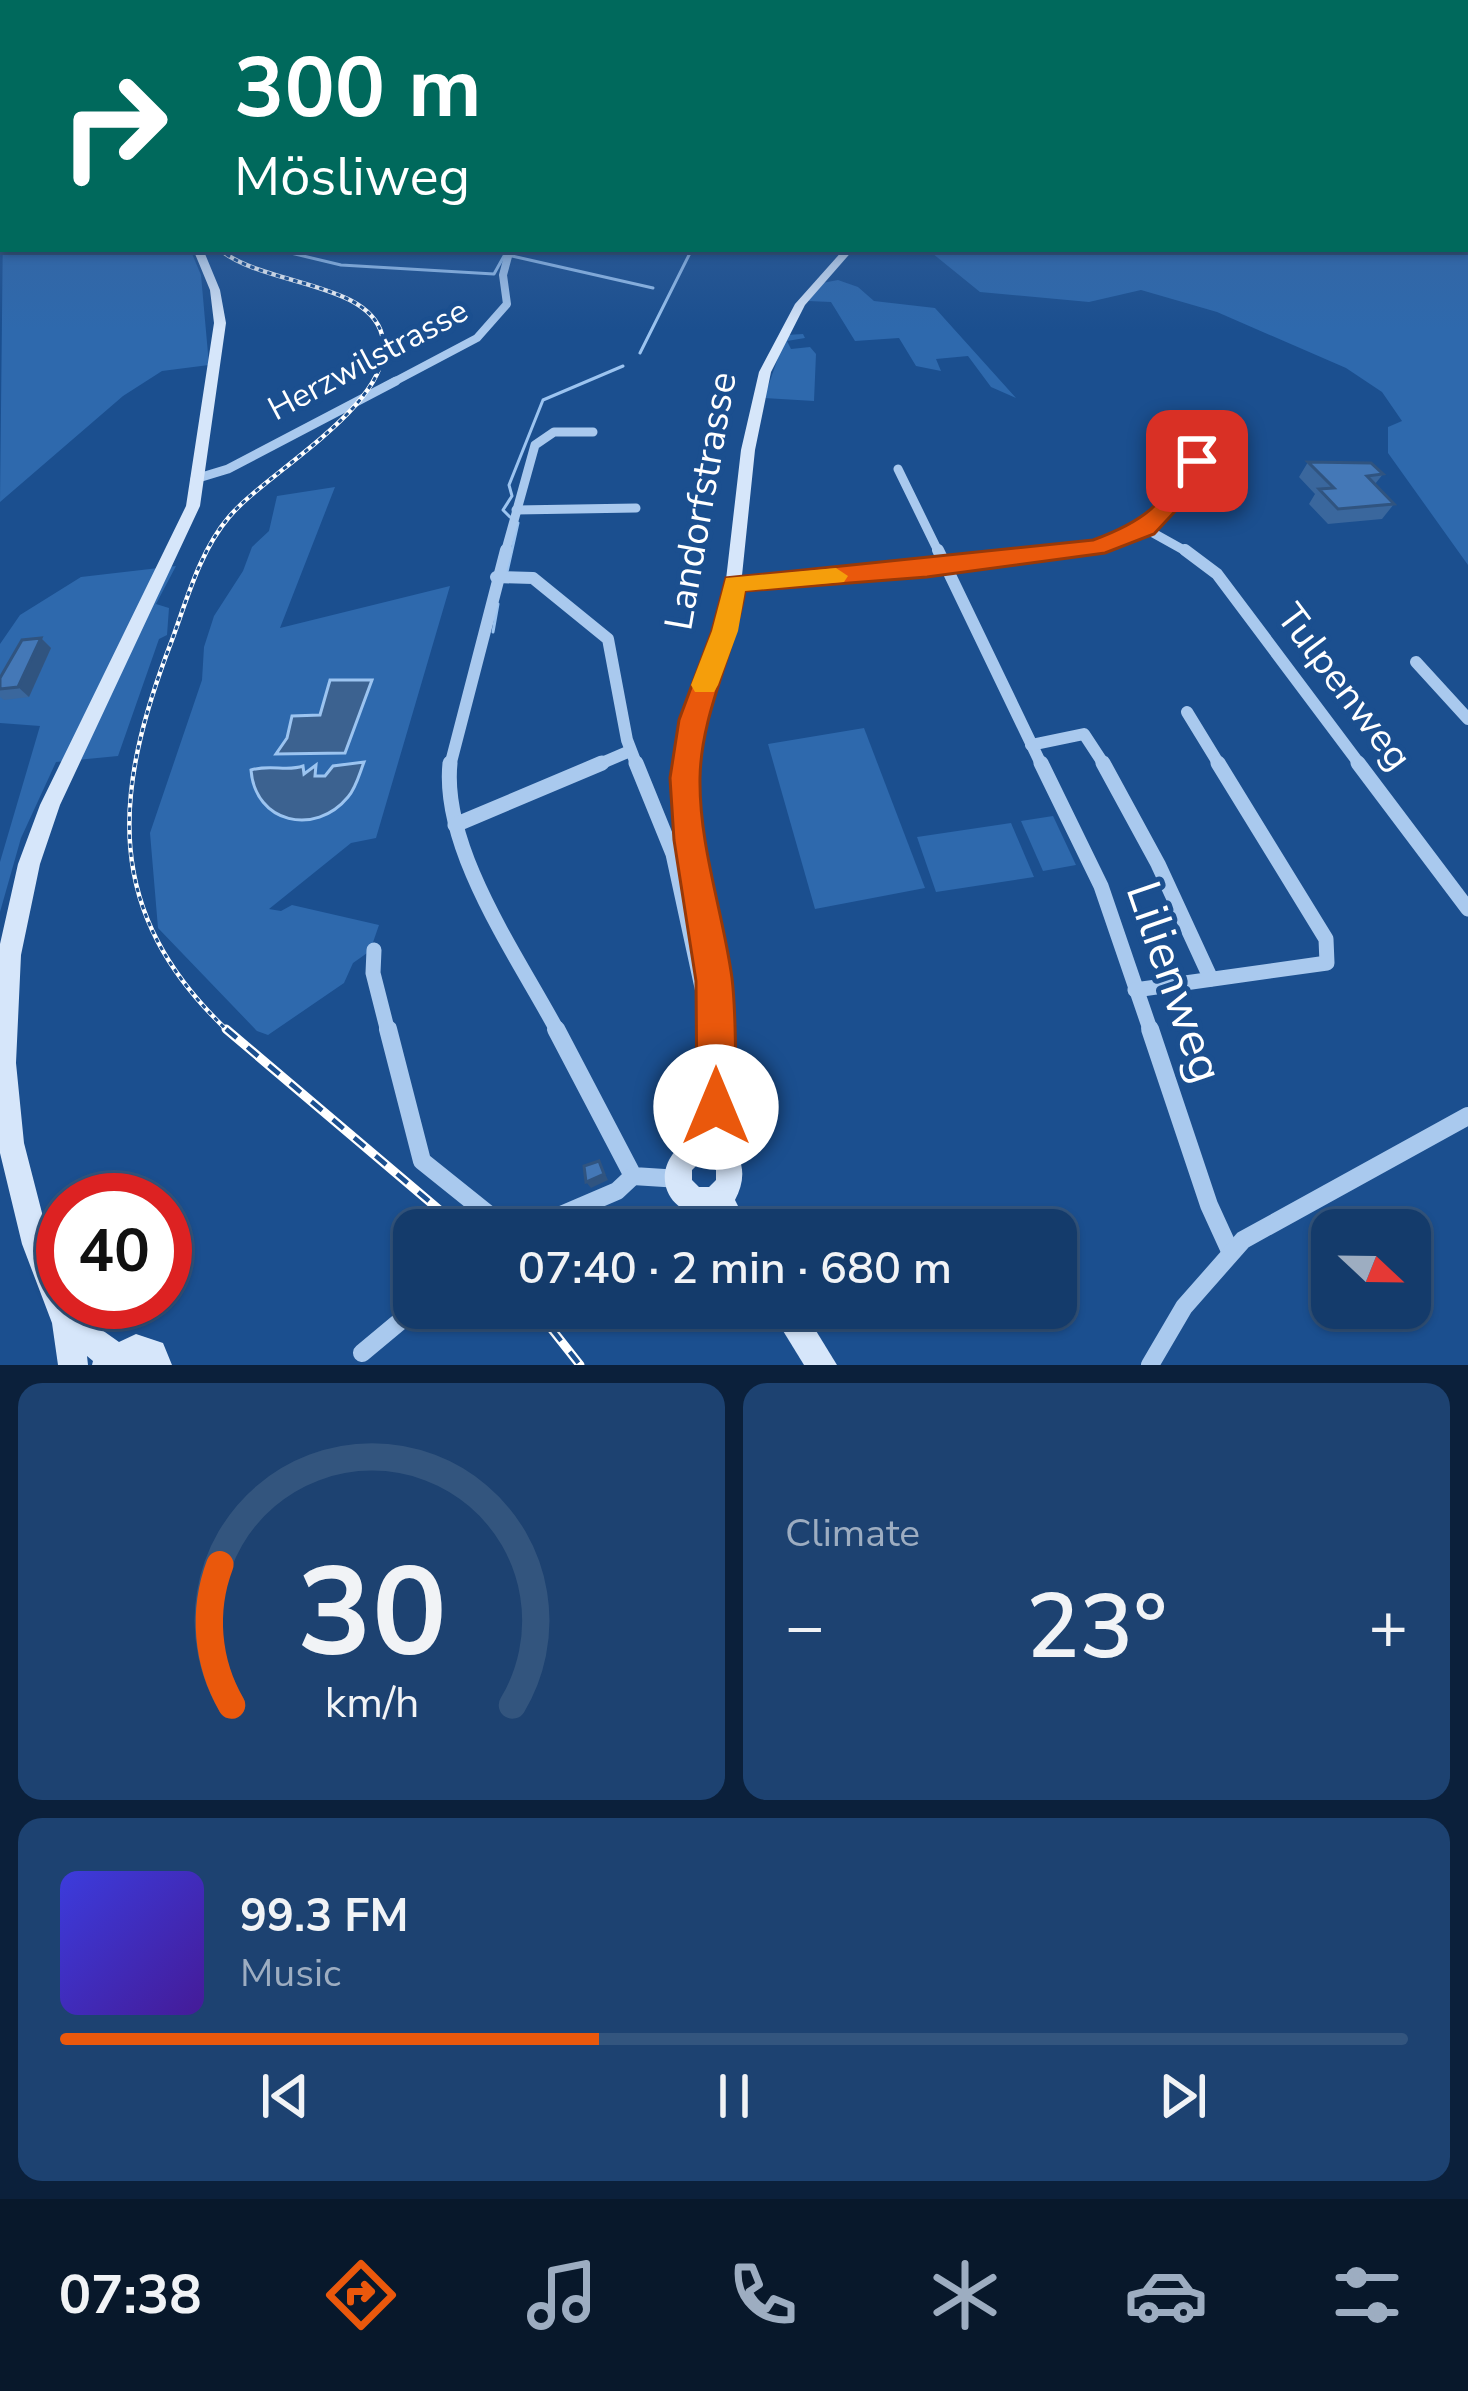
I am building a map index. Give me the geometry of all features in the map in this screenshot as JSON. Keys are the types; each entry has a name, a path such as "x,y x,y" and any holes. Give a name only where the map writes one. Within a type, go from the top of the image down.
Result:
{"main road":[{"path":"36,1244 11,1143 3,1063 9,955 29,864 50,805 193,506 220,323 215,290 199,252"},
{"name":"Landorfstrasse","path":"724,1209 718,1198 729,1174 724,1158 712,1148 714,981 688,828 685,778 693,720 725,631 748,450 765,372 800,304 846,252"},
{"path":"712,1148 698,1148 686,1156 680,1180 694,1201 718,1198"},
{"path":"68,1329 73,1365"},
{"path":"74,1329 111,1361 145,1350 157,1365"},
{"path":"798,1329 822,1365"}],"street":[{"name":"Herzwilstrasse","path":"195,479 227,469 477,338 507,304 502,275 509,252"},
{"path":"592,432 554,432 538,440 516,510 504,577 452,744 447,793 465,855 633,1176"},
{"path":"734,584 1079,551 1146,529 1186,487 1198,453"},
{"name":"Lilienweg","path":"898,469 1101,886 1230,1251"},
{"path":"516,510 636,508"},
{"name":"Tulpenweg","path":"1146,529 1179,545 1217,574 1468,909"},
{"path":"504,577 533,578 608,640 630,751 673,854 701,991 716,1036"},
{"path":"1416,662 1468,719"},
{"path":"1136,990 1328,963 1326,939 1186,712"},
{"name":"Lilienweg","path":"1031,745 1084,734 1094,744 1211,979"},
{"path":"455,825 630,751"},
{"path":"374,950 373,974 422,1161 482,1209"},
{"path":"1150,1365 1184,1307 1230,1251 1468,1116"},
{"path":"575,1209 617,1191 633,1176 680,1180"},
{"path":"362,1353 393,1327"}],"shaded area":[{"path":"3,252 191,252 201,275 209,365 162,371 123,396 0,502"},
{"path":"931,252 1468,252 1468,565 1388,453 1388,427 1402,421 1382,392 1346,368 1217,312 1141,290 1089,302 980,292"},
{"path":"838,280 858,287 874,301 935,308 1016,398 991,387 968,356 936,359 941,371 916,366 899,338 855,341 831,302 808,301 822,283"},
{"path":"803,334 805,338 787,341 791,349 810,347 816,354 814,401 764,398 786,335"},
{"path":"335,487 280,628 450,586 376,838 351,843 269,909 281,911 292,905 379,925 370,951 353,963 344,983 268,1035 257,1031 158,928 150,833 202,680 204,647 214,616 243,571 252,547 269,531 277,496"},
{"path":"176,566 156,604 169,608 167,635 159,639 118,756 56,762 21,838 0,912 0,862 40,726 0,723 0,644 20,615 81,577"},
{"path":"330,680 372,680 345,753 276,754 287,738 292,716 320,715"},
{"path":"864,728 925,888 815,909 768,744"},
{"path":"364,762 348,797 335,809 304,820 275,812 263,802 251,770 303,766 304,774 316,765 315,776 325,776 333,766"},
{"path":"1053,816 1076,865 1043,871 1021,821"},
{"path":"1011,823 1034,877 936,892 917,837"}],"building":[{"path":"1308,462 1371,463 1383,474 1367,476 1394,504 1338,509 1319,489 1334,488"},
{"path":"41,638 18,687 0,689 0,678 22,640"},
{"path":"599,1161 604,1174 586,1182 584,1166"}],"waterway":[{"path":"287,252 341,265 494,274 504,256"},
{"path":"640,353 690,252"},
{"path":"512,256 653,288"},
{"path":"510,517 503,510 512,496 509,485 543,400 623,366"},
{"path":"507,572 518,523"},
{"path":"493,632 498,604"}],"railway":[{"path":"224,252 357,304 373,317 382,335 382,360 371,385 351,410 247,499 210,545 152,696 138,749 130,800 130,848 139,896 158,942 187,987 227,1030"},
{"path":"227,1030 438,1209"},
{"path":"552,1329 580,1365"}],"slow traffic":[{"path":"705,685 730,614 734,584 836,576"}],"route":[{"path":"716,1107 714,981 686,815 685,778 693,720 725,631 734,584 1096,548 1146,529 1186,487 1197,461"}]}
